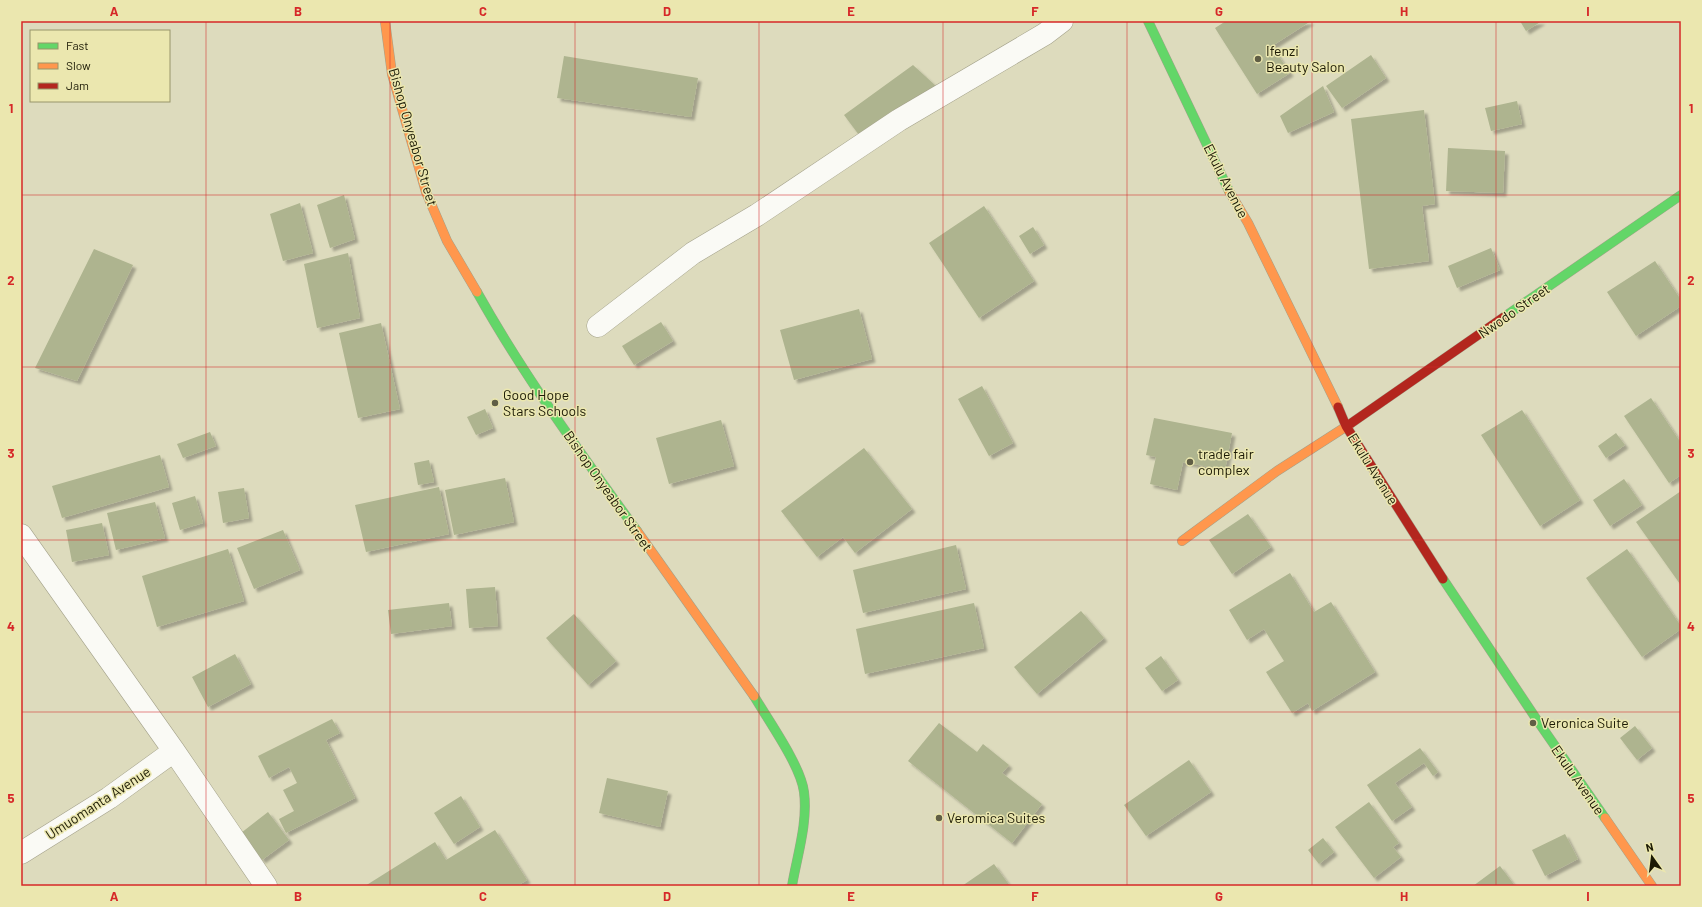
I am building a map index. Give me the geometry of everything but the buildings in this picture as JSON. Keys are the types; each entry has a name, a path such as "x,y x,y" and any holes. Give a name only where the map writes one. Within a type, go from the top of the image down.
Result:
{"street":[{"name":"Bishop Onyeabor Street","path":"385,21 392,74 426,192 447,241 490,316 574,444 750,689 797,769 804,791 804,820 792,886"},
{"path":"598,326 693,253 757,215 898,120 1045,34 1062,21"},
{"name":"Ekulu Avenue","path":"1148,21 1226,186 1248,223 1316,360 1346,426 1419,543 1532,714 1652,886"},
{"name":"Nwodo Street","path":"1182,541 1277,471 1346,426 1681,195"},
{"path":"21,535 174,751 266,886"},
{"name":"Umuomanta Avenue","path":"21,853 110,798 174,751"}],"traffic: fast":[{"path":"1148,21 1229,191"},
{"path":"1504,317 1681,195"},
{"path":"477,292 514,354 574,444 637,531"},
{"path":"1443,579 1537,720 1605,818"},
{"path":"754,696 791,757 802,781 805,816 792,886"}],"traffic: slow":[{"path":"385,21 392,74 426,192 447,241 477,292"},
{"path":"1229,191 1248,223 1338,407"},
{"path":"1182,541 1277,471 1350,424"},
{"path":"637,531 754,696"},
{"path":"1605,818 1652,886"}],"traffic: jam":[{"path":"1350,424 1504,317"},
{"path":"1338,407 1346,426 1443,579"}],"place":[{"name":"Ifenzi Beauty Salon","path":"1258,59"},
{"name":"Good Hope Stars Schools","path":"495,403"},
{"name":"trade fair complex","path":"1190,462"},
{"name":"Veronica Suite","path":"1533,723"},
{"name":"Veromica Suites","path":"939,818"}]}
